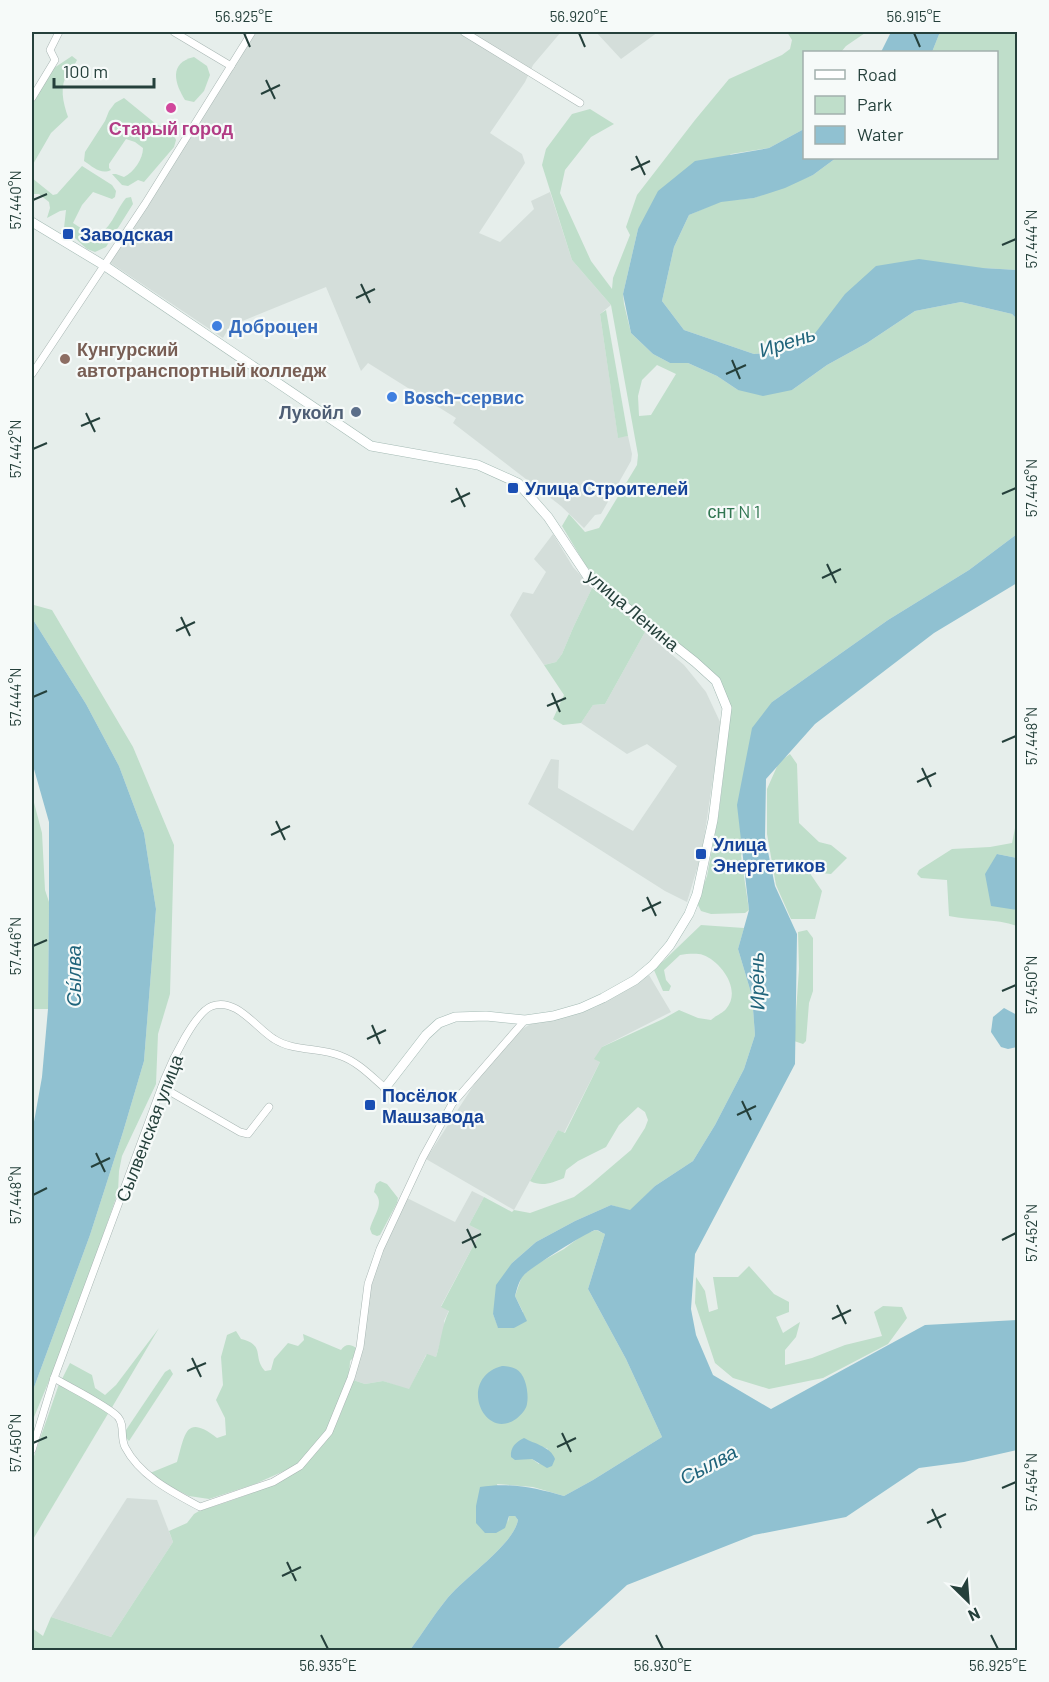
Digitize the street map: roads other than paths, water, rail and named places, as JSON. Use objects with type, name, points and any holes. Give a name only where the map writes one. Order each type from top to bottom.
[{"type":"street","points":[[32,98],[55,60],[50,50],[59,32]]},
{"type":"street","points":[[174,32],[231,66]]},
{"type":"street","points":[[32,374],[105,266],[252,32]]},
{"type":"street","points":[[464,32],[580,103]]},
{"type":"street","name":"улица Ленина","points":[[32,222],[105,266],[371,446],[478,465],[518,483],[548,517],[588,577],[716,681],[727,708],[713,820],[697,894],[682,925],[670,945],[653,965],[625,986],[581,1008],[553,1016],[525,1020]]},
{"type":"street","name":"Сылвенская улица","points":[[32,1450],[54,1378],[162,1087],[174,1059],[201,1013],[209,1007],[225,1004],[232,1006],[276,1041],[306,1050],[343,1056],[360,1067],[385,1089]]},
{"type":"street","points":[[385,1089],[426,1035],[447,1020],[466,1015],[525,1020]]},
{"type":"street","points":[[54,1378],[115,1414],[122,1424],[122,1442],[137,1464],[162,1486],[200,1507],[273,1482],[300,1466],[329,1432],[351,1378],[360,1347],[368,1284],[380,1249],[422,1159],[452,1104],[525,1020]]},
{"type":"street","points":[[162,1087],[240,1132],[248,1134],[269,1107]]},
{"type":"water","points":[[891,32],[940,32],[932,51],[882,51]]},
{"type":"water","points":[[803,130],[803,159],[835,159],[813,175],[785,188],[754,198],[721,202],[689,215],[674,247],[662,301],[684,330],[754,354],[782,352],[806,345],[845,294],[876,266],[919,259],[983,268],[1017,270],[1017,319],[1012,314],[961,302],[915,311],[867,343],[827,365],[792,390],[763,396],[738,390],[717,376],[688,363],[670,363],[653,354],[631,333],[623,294],[638,229],[658,191],[695,161],[769,148]]},
{"type":"water","points":[[1017,534],[1017,583],[934,633],[815,724],[766,779],[765,837],[775,886],[797,934],[795,1064],[695,1254],[691,1309],[696,1335],[713,1375],[771,1409],[925,1325],[1017,1320],[1017,1450],[964,1462],[919,1468],[846,1517],[754,1535],[627,1585],[556,1650],[410,1650],[446,1600],[498,1551],[514,1530],[518,1520],[515,1516],[509,1516],[505,1528],[496,1533],[485,1533],[476,1523],[476,1506],[480,1487],[502,1485],[523,1487],[564,1496],[662,1437],[626,1359],[588,1289],[605,1234],[597,1230],[591,1232],[572,1242],[524,1275],[519,1282],[515,1296],[527,1321],[514,1328],[498,1328],[493,1314],[496,1285],[512,1263],[536,1242],[611,1205],[630,1210],[655,1186],[693,1161],[744,1069],[755,1035],[752,996],[738,949],[749,910],[737,805],[752,728],[772,702],[888,620],[969,570]]},
{"type":"water","name":"Сы́лва","points":[[32,618],[86,704],[119,766],[144,833],[156,909],[144,1061],[90,1235],[32,1393],[32,1133],[42,1077],[48,1009],[49,822],[32,762]]},
{"type":"water","points":[[997,854],[1017,858],[1017,910],[991,906],[985,874]]},
{"type":"water","points":[[1004,1008],[1017,1015],[1017,1047],[1008,1049],[1001,1047],[991,1032],[993,1017]]},
{"type":"water","points":[[502,1366],[516,1369],[522,1375],[528,1395],[523,1412],[516,1419],[504,1424],[494,1422],[485,1416],[478,1394],[481,1383],[488,1373]]},
{"type":"water","points":[[524,1438],[542,1446],[553,1455],[555,1459],[552,1466],[547,1468],[532,1459],[515,1460],[511,1457],[514,1445]]},
{"type":"place","name":"Старый город","points":[[171,108]]},
{"type":"place","name":"Заводская","points":[[68,234]]},
{"type":"place","name":"Доброцен","points":[[217,326]]},
{"type":"place","name":"Кунгурский автотранспортный колледж","points":[[65,359]]},
{"type":"place","name":"Bosch-сервис","points":[[392,397]]},
{"type":"place","name":"Лукойл","points":[[356,412]]},
{"type":"place","name":"Улица Строителей","points":[[513,488]]},
{"type":"place","name":"Улица Энергетиков","points":[[701,854]]},
{"type":"place","name":"Посёлок Машзавода","points":[[370,1105]]},
{"type":"water label","name":"Ирень","points":[[787,341]]},
{"type":"water label","name":"Ире́нь","points":[[756,981]]},
{"type":"water label","name":"Сылва","points":[[708,1464]]},
{"type":"park label","name":"снт N 1","points":[[734,511]]}]
